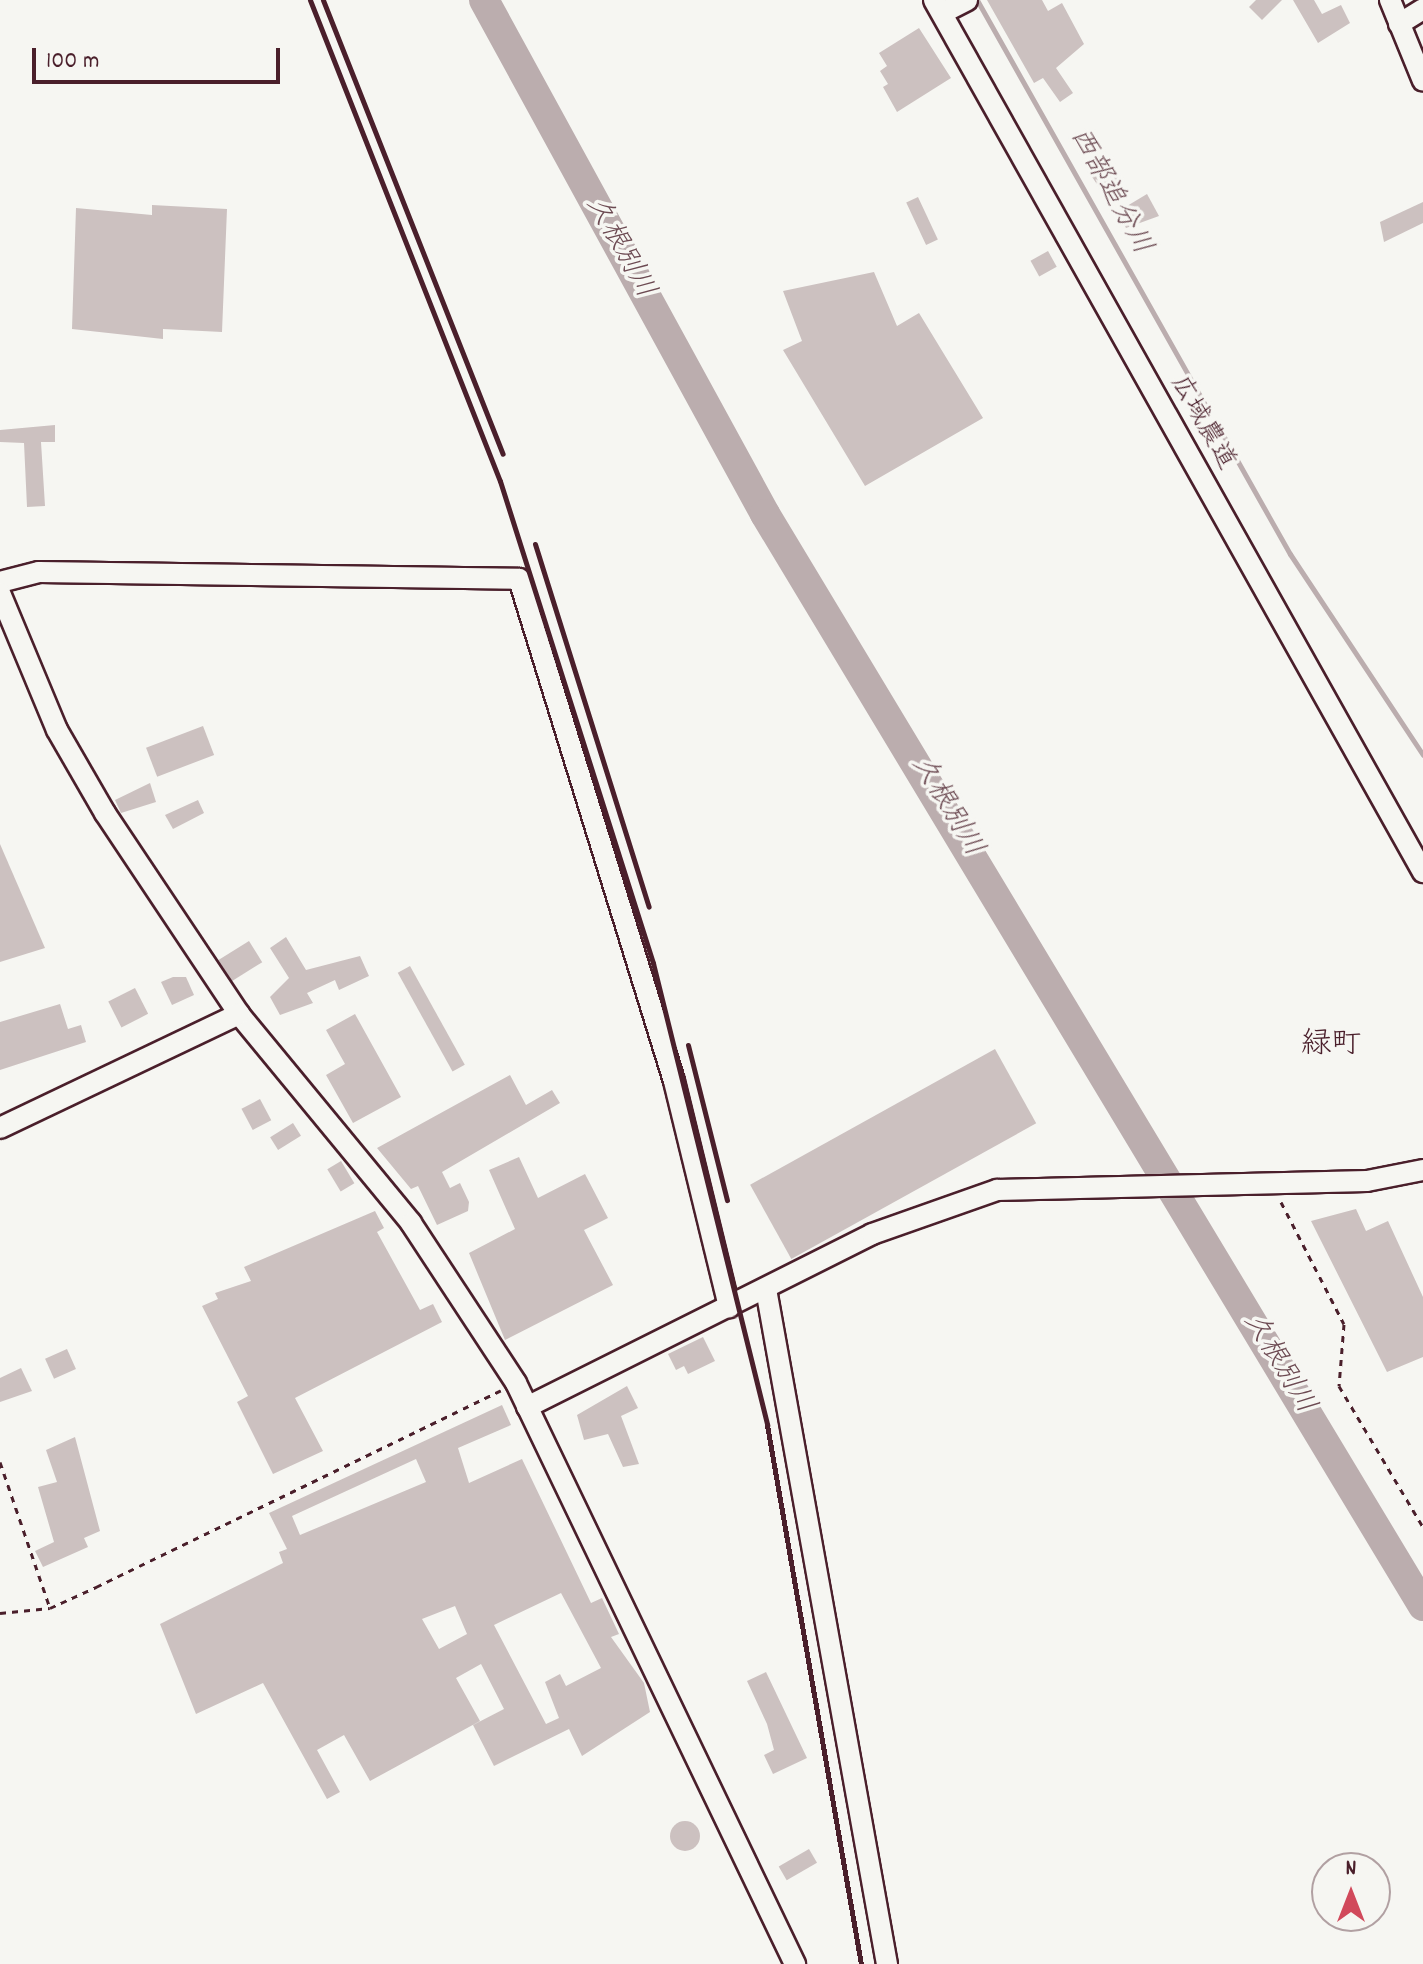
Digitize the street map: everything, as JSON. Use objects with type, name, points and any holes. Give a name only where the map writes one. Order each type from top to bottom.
[{"type":"street","points":[[938,7],[967,0]]},
{"type":"street","points":[[1390,0],[1423,81]]},
{"type":"street","name":"広域農道","points":[[938,7],[1423,872]]},
{"type":"street","points":[[1399,24],[1423,9]]},
{"type":"street","points":[[0,582],[39,572],[519,579],[674,1081],[729,1307]]},
{"type":"street","points":[[0,593],[65,743],[239,1014],[411,1223],[516,1383],[795,1964]]},
{"type":"street","points":[[0,1128],[239,1014]]},
{"type":"street","points":[[527,1407],[944,1205],[997,1190],[1101,1184],[1367,1181],[1423,1170]]},
{"type":"street","points":[[766,1289],[887,1964]]},
{"type":"path","points":[[1267,1181],[1344,1324],[1339,1386],[1423,1527]]},
{"type":"path","points":[[0,1613],[50,1608],[516,1383]]},
{"type":"path","points":[[0,1462],[50,1608]]},
{"type":"building","points":[[987,0],[1042,0],[1048,11],[1062,3],[1084,44],[1056,68],[1073,93],[1060,102],[1043,78],[1034,83]]},
{"type":"building","points":[[1256,0],[1282,0],[1262,20],[1249,7]]},
{"type":"building","points":[[1293,0],[1314,0],[1322,14],[1341,5],[1350,23],[1318,43]]},
{"type":"building","points":[[919,28],[951,78],[897,112],[883,87],[888,84],[880,71],[887,66],[879,53]]},
{"type":"building","points":[[1110,164],[1119,178],[1101,190],[1092,176]]},
{"type":"building","points":[[1147,194],[1159,216],[1126,228],[1117,212]]},
{"type":"building","points":[[918,197],[938,240],[926,245],[906,202]]},
{"type":"building","points":[[1423,202],[1423,223],[1384,242],[1380,222]]},
{"type":"building","points":[[152,205],[227,209],[222,332],[163,329],[163,339],[72,329],[76,208],[152,215]]},
{"type":"building","points":[[1048,251],[1057,267],[1039,276],[1031,261]]},
{"type":"building","points":[[874,272],[897,326],[919,313],[983,418],[865,486],[783,350],[802,341],[783,291]]},
{"type":"building","points":[[55,425],[55,442],[41,442],[45,506],[27,507],[24,443],[0,442],[0,430]]},
{"type":"building","points":[[203,726],[214,755],[157,777],[146,748]]},
{"type":"building","points":[[150,783],[156,802],[121,813],[115,800]]},
{"type":"building","points":[[198,800],[204,813],[173,829],[165,815]]},
{"type":"building","points":[[0,844],[45,948],[0,962]]},
{"type":"building","points":[[286,937],[306,970],[360,956],[369,976],[339,990],[335,980],[307,993],[313,1003],[280,1015],[270,997],[289,978],[270,948]]},
{"type":"building","points":[[249,941],[262,962],[232,981],[218,960]]},
{"type":"building","points":[[410,966],[465,1065],[453,1072],[398,973]]},
{"type":"building","points":[[173,977],[186,977],[194,995],[172,1005],[161,982]]},
{"type":"building","points":[[135,988],[148,1014],[121,1027],[108,1002]]},
{"type":"building","points":[[60,1004],[68,1029],[81,1025],[86,1042],[0,1070],[0,1022]]},
{"type":"building","points":[[355,1014],[401,1097],[353,1123],[326,1075],[345,1064],[326,1030]]},
{"type":"building","points":[[995,1049],[1036,1123],[791,1259],[750,1185]]},
{"type":"building","points":[[510,1075],[526,1105],[552,1090],[560,1103],[442,1172],[450,1188],[460,1183],[469,1202],[468,1211],[437,1225],[418,1186],[411,1189],[377,1148]]},
{"type":"building","points":[[260,1099],[271,1120],[253,1130],[241,1109]]},
{"type":"building","points":[[293,1123],[301,1136],[278,1150],[270,1137]]},
{"type":"building","points":[[519,1157],[538,1198],[585,1174],[608,1218],[584,1230],[613,1285],[505,1340],[469,1253],[515,1229],[489,1170]]},
{"type":"building","points":[[341,1161],[354,1183],[341,1192],[327,1169]]},
{"type":"building","points":[[1356,1209],[1366,1231],[1388,1221],[1423,1297],[1423,1357],[1387,1372],[1311,1221]]},
{"type":"building","points":[[375,1211],[384,1228],[377,1232],[420,1310],[433,1304],[442,1322],[295,1398],[323,1451],[273,1474],[237,1402],[248,1396],[202,1306],[218,1299],[215,1293],[251,1281],[244,1267]]},
{"type":"building","points":[[703,1337],[715,1361],[688,1374],[684,1366],[676,1370],[668,1354]]},
{"type":"building","points":[[67,1349],[76,1369],[54,1379],[45,1359]]},
{"type":"building","points":[[21,1368],[32,1391],[0,1402],[0,1378]]},
{"type":"building","points":[[627,1386],[638,1408],[621,1416],[639,1464],[623,1467],[608,1434],[584,1440],[577,1415]]},
{"type":"building","points":[[502,1405],[511,1425],[458,1448],[469,1483],[522,1459],[591,1603],[602,1598],[619,1634],[611,1637],[644,1683],[650,1712],[582,1756],[569,1729],[494,1766],[473,1725],[504,1709],[481,1664],[456,1678],[480,1721],[370,1781],[344,1735],[317,1750],[340,1792],[327,1799],[263,1683],[196,1714],[160,1624],[283,1563],[279,1552],[287,1549],[269,1513]],"holes":[[[416,1459],[426,1482],[300,1535],[292,1516]],[[561,1593],[601,1668],[566,1686],[560,1674],[545,1682],[559,1718],[546,1724],[494,1625]],[[455,1606],[467,1634],[439,1649],[422,1619]]]},
{"type":"building","points":[[75,1437],[100,1531],[84,1538],[88,1547],[43,1567],[35,1551],[54,1542],[38,1487],[57,1482],[46,1450]]},
{"type":"building","points":[[766,1672],[807,1758],[773,1774],[764,1755],[774,1750],[767,1724],[747,1681]]},
{"type":"building","points":[[685,1821],[695,1826],[700,1836],[695,1846],[685,1851],[675,1846],[670,1836],[675,1826]]},
{"type":"building","points":[[809,1849],[817,1863],[787,1880],[779,1867]]},
{"type":"waterway","name":"久根別川","points":[[484,0],[765,514],[1423,1606]]},
{"type":"waterway","name":"西部追分川","points":[[977,0],[1205,405]]},
{"type":"waterway","name":"西部追分川","points":[[1215,421],[1290,554],[1423,755]]},
{"type":"railway","points":[[310,0],[500,481],[653,963],[767,1425],[861,1964]]},
{"type":"railway","points":[[323,0],[503,454]]},
{"type":"railway","points":[[535,544],[649,907]]},
{"type":"railway","points":[[688,1045],[727,1200]]},
{"type":"district","name":"緑町","points":[[1331,1047]]}]
